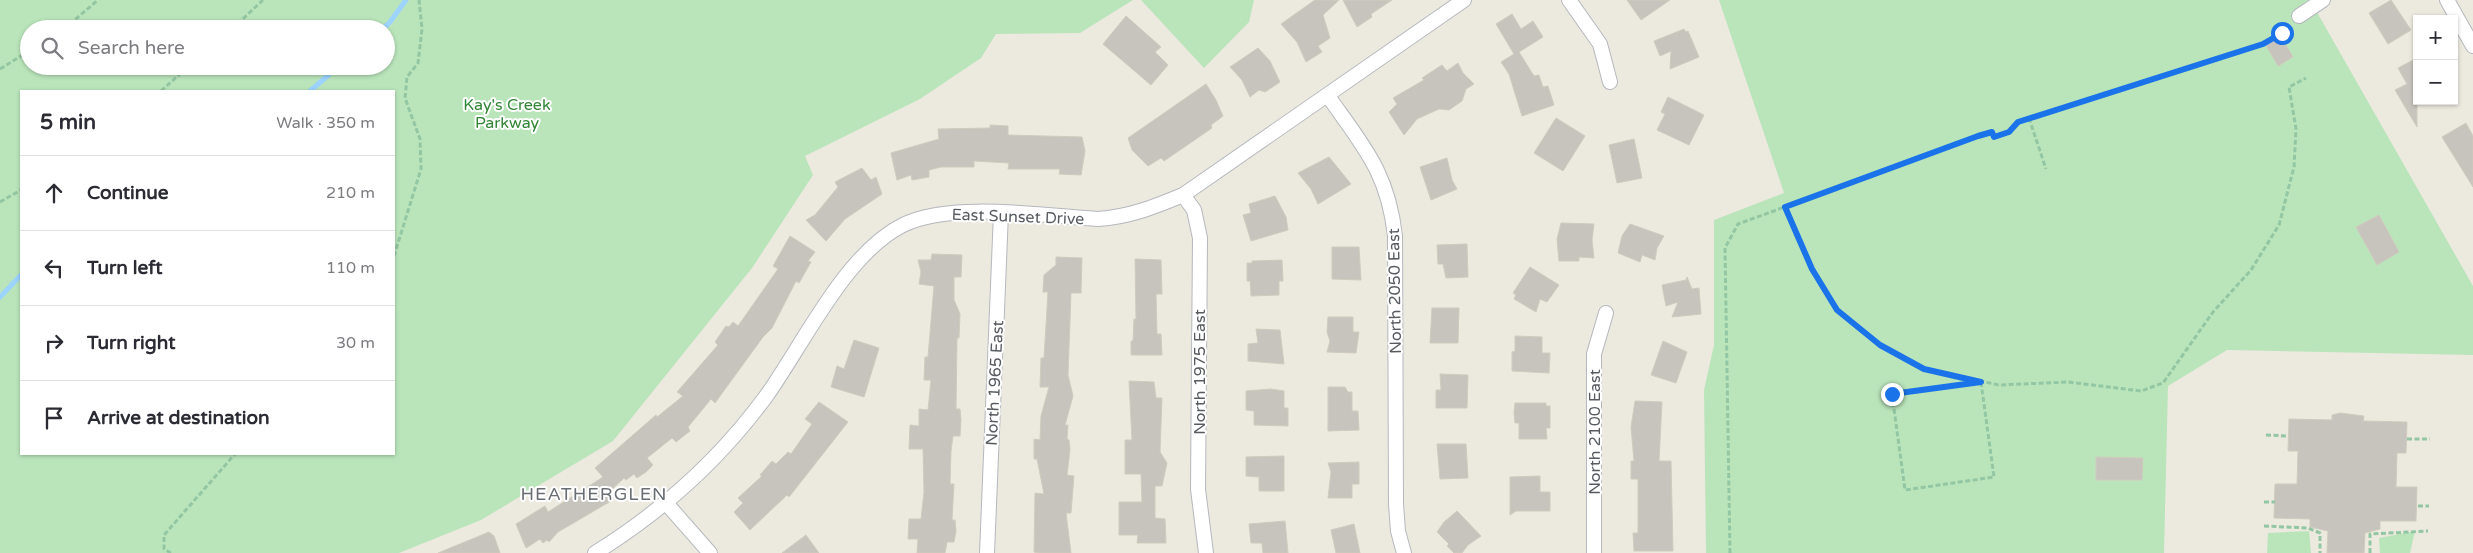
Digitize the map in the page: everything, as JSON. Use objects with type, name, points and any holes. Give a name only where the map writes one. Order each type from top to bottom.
[{"type":"street","name":"East Sunset Drive","points":[[595,553],[666,503],[708,462],[766,396],[847,275],[874,245],[903,224],[934,215],[1001,213],[1098,219],[1141,212],[1183,195],[1464,0]]},
{"type":"street","points":[[1568,0],[1600,44],[1610,82]]},
{"type":"street","points":[[2299,16],[2323,0]]},
{"type":"street","points":[[2447,0],[2473,46]]},
{"type":"street","name":"North 2050 East","points":[[1328,96],[1372,159],[1385,185],[1392,207],[1395,236],[1396,504],[1398,531],[1404,553]]},
{"type":"street","name":"North 1975 East","points":[[1183,195],[1194,210],[1200,238],[1198,489],[1206,553]]},
{"type":"street","name":"North 1965 East","points":[[988,553],[1001,213]]},
{"type":"street","name":"North 2100 East","points":[[1594,553],[1594,354],[1606,313]]},
{"type":"street","points":[[666,503],[710,553]]},
{"type":"path","points":[[75,20],[98,0]]},
{"type":"path","points":[[242,20],[263,0]]},
{"type":"path","points":[[395,253],[420,169],[420,139],[405,98],[407,77],[418,63],[422,29],[419,0]]},
{"type":"path","points":[[1730,553],[1725,248],[1738,224],[1978,136],[1992,132],[1994,137],[2009,132],[2018,122],[2029,118],[2263,44],[2282,33]]},
{"type":"path","points":[[0,69],[20,57]]},
{"type":"path","points":[[162,90],[178,75]]},
{"type":"path","points":[[1785,207],[1812,269],[1837,310],[1880,345],[1924,369],[1999,385],[2068,382],[2142,391],[2163,383],[2213,312],[2251,270],[2279,225],[2294,167],[2296,129],[2289,87],[2306,78]]},
{"type":"path","points":[[2029,118],[2046,169]]},
{"type":"path","points":[[0,202],[20,191]]},
{"type":"path","points":[[1981,382],[1994,477],[1905,490],[1892,394],[1981,382]]},
{"type":"path","points":[[2266,435],[2288,436]]},
{"type":"path","points":[[2407,439],[2430,439]]},
{"type":"path","points":[[171,553],[164,549],[164,535],[234,455]]},
{"type":"path","points":[[2264,502],[2275,502]]},
{"type":"path","points":[[2418,506],[2429,506]]},
{"type":"path","points":[[2264,526],[2308,528],[2320,533],[2320,553]]},
{"type":"path","points":[[2370,553],[2370,534],[2428,531]]},
{"type":"green space","name":"Kay's Creek Parkway","points":[[0,0],[1133,0],[1080,33],[996,34],[981,58],[920,99],[805,156],[813,175],[752,268],[613,441],[481,520],[399,553],[0,553]]},
{"type":"green space","points":[[1141,0],[1254,0],[1249,22],[1204,68]]},
{"type":"green space","points":[[1719,0],[2310,0],[2473,286],[2473,355],[2227,350],[2168,386],[2164,553],[1706,553],[1704,390],[1714,345],[1714,220],[1784,193]]},
{"type":"green space","points":[[2309,531],[2311,553],[2267,553],[2268,533]]},
{"type":"green space","points":[[2415,531],[2410,553],[2380,553],[2379,538]]},
{"type":"building","points":[[1315,0],[1339,0],[1323,15],[1330,38],[1318,46],[1322,52],[1306,62],[1297,42],[1281,24]]},
{"type":"building","points":[[1343,0],[1392,0],[1371,14],[1372,17],[1357,27]]},
{"type":"building","points":[[1627,0],[1670,0],[1641,20]]},
{"type":"building","points":[[2391,0],[2411,30],[2388,44],[2369,13]]},
{"type":"building","points":[[1512,14],[1521,29],[1533,21],[1543,37],[1519,52],[1534,76],[1539,75],[1543,87],[1548,86],[1554,105],[1522,116],[1509,74],[1501,62],[1514,54],[1496,24]]},
{"type":"building","points":[[1126,16],[1161,47],[1155,52],[1168,65],[1151,85],[1103,44]]},
{"type":"building","points":[[1684,29],[1686,32],[1688,31],[1699,57],[1670,69],[1671,51],[1660,56],[1654,41]]},
{"type":"building","points":[[2280,35],[2293,57],[2278,66],[2265,44]]},
{"type":"building","points":[[1258,48],[1270,61],[1280,82],[1265,92],[1259,90],[1250,97],[1242,80],[1230,67]]},
{"type":"building","points":[[2413,60],[2413,105],[2417,105],[2417,127],[2395,90],[2407,84],[2398,68]]},
{"type":"building","points":[[1458,63],[1463,73],[1474,84],[1466,89],[1462,101],[1449,110],[1439,109],[1417,119],[1404,135],[1389,112],[1397,104],[1393,98],[1424,80],[1422,78],[1442,65],[1447,71]]},
{"type":"building","points":[[1206,84],[1223,116],[1211,125],[1212,128],[1164,161],[1161,158],[1148,166],[1132,150],[1128,138]]},
{"type":"building","points":[[1668,97],[1704,115],[1689,145],[1657,130],[1665,114],[1661,112]]},
{"type":"building","points":[[1556,118],[1585,136],[1563,171],[1534,153]]},
{"type":"building","points":[[2466,123],[2473,136],[2473,187],[2442,137]]},
{"type":"building","points":[[990,125],[1008,126],[1008,135],[1082,137],[1085,151],[1081,175],[1059,174],[1060,169],[1008,169],[1009,163],[974,161],[974,167],[941,167],[929,170],[929,177],[912,180],[911,175],[897,180],[891,153],[939,139],[938,129],[990,128]]},
{"type":"building","points":[[1634,139],[1642,178],[1617,183],[1609,145]]},
{"type":"building","points":[[1329,157],[1351,184],[1318,204],[1311,189],[1298,173]]},
{"type":"building","points":[[1447,158],[1452,180],[1457,189],[1431,200],[1420,167]]},
{"type":"building","points":[[862,168],[871,180],[876,177],[882,194],[845,219],[826,241],[806,220],[815,215],[838,187],[835,182]]},
{"type":"building","points":[[1275,196],[1286,217],[1288,230],[1251,241],[1243,215],[1251,213],[1249,204]]},
{"type":"building","points":[[2379,215],[2399,252],[2377,265],[2356,227]]},
{"type":"building","points":[[1561,223],[1594,224],[1592,240],[1594,258],[1579,257],[1579,261],[1559,261],[1557,239]]},
{"type":"building","points":[[1630,224],[1664,236],[1657,248],[1655,260],[1642,255],[1640,262],[1618,253],[1622,236]]},
{"type":"building","points":[[790,236],[815,252],[808,261],[811,262],[799,283],[796,281],[772,328],[763,337],[715,403],[711,399],[688,427],[690,431],[676,442],[672,438],[647,458],[653,465],[646,472],[637,478],[634,474],[626,480],[624,478],[607,494],[611,501],[558,532],[549,542],[547,540],[543,543],[540,539],[526,548],[516,524],[545,506],[548,512],[603,477],[595,468],[656,415],[657,417],[683,396],[677,392],[718,345],[715,342],[726,326],[729,327],[733,322],[738,326],[778,269],[773,266]]},
{"type":"building","points":[[1467,244],[1468,277],[1446,278],[1443,264],[1438,264],[1437,245]]},
{"type":"building","points":[[1332,247],[1359,247],[1361,280],[1332,279]]},
{"type":"building","points":[[932,254],[962,255],[961,277],[954,277],[954,300],[960,314],[959,338],[957,338],[956,409],[960,409],[961,420],[960,436],[953,436],[951,451],[950,484],[954,484],[952,520],[955,520],[956,531],[954,542],[947,542],[945,553],[917,553],[918,539],[908,539],[909,519],[921,519],[924,492],[923,449],[909,449],[910,425],[919,426],[919,409],[928,410],[931,380],[924,380],[925,357],[928,357],[934,286],[919,284],[921,272],[918,260],[931,260]]},
{"type":"building","points":[[1056,257],[1082,258],[1081,293],[1071,293],[1068,375],[1073,396],[1065,425],[1068,425],[1067,439],[1069,440],[1070,450],[1067,475],[1074,476],[1071,513],[1066,513],[1071,553],[1039,553],[1034,552],[1035,493],[1044,494],[1037,459],[1034,459],[1034,439],[1040,440],[1041,416],[1049,387],[1040,387],[1041,358],[1044,358],[1048,292],[1043,292],[1044,275],[1056,265]]},
{"type":"building","points":[[1135,259],[1161,260],[1162,294],[1156,294],[1157,334],[1161,334],[1162,355],[1131,355],[1134,319],[1136,319]]},
{"type":"building","points":[[1282,260],[1283,281],[1279,281],[1279,295],[1251,296],[1250,281],[1247,281],[1247,263],[1252,263],[1252,261]]},
{"type":"building","points":[[1530,267],[1559,285],[1547,302],[1540,299],[1536,312],[1514,299],[1516,295],[1513,293]]},
{"type":"building","points":[[1687,277],[1692,289],[1699,288],[1701,314],[1672,317],[1678,302],[1666,306],[1662,285],[1686,280]]},
{"type":"building","points":[[1432,308],[1459,308],[1458,343],[1430,343]]},
{"type":"building","points":[[1328,317],[1353,317],[1353,332],[1359,332],[1356,353],[1327,352],[1330,341],[1327,332]]},
{"type":"building","points":[[1256,329],[1280,330],[1284,364],[1248,361],[1248,344],[1258,343]]},
{"type":"building","points":[[1515,336],[1542,337],[1542,353],[1550,353],[1549,373],[1512,371],[1512,352],[1515,351]]},
{"type":"building","points":[[854,340],[879,348],[864,397],[831,387],[837,366],[844,369]]},
{"type":"building","points":[[1663,341],[1687,352],[1676,383],[1651,375]]},
{"type":"building","points":[[1440,374],[1468,375],[1467,408],[1436,408],[1436,390],[1441,390]]},
{"type":"building","points":[[1129,381],[1154,382],[1156,398],[1162,398],[1160,452],[1167,463],[1162,486],[1155,486],[1155,518],[1165,519],[1166,543],[1137,543],[1138,535],[1119,535],[1119,502],[1142,502],[1141,474],[1125,474],[1125,440],[1132,440]]},
{"type":"building","points":[[1328,387],[1345,387],[1348,392],[1352,392],[1352,411],[1358,411],[1359,430],[1328,431]]},
{"type":"building","points":[[1271,389],[1284,391],[1284,408],[1288,408],[1288,426],[1254,425],[1254,411],[1246,410],[1246,391]]},
{"type":"building","points":[[1635,401],[1662,402],[1659,461],[1671,461],[1673,551],[1634,551],[1633,533],[1638,533],[1638,479],[1631,479],[1631,461],[1634,461],[1631,427]]},
{"type":"building","points":[[819,402],[848,422],[789,497],[787,495],[750,530],[734,512],[743,503],[738,498],[762,476],[760,475],[772,461],[776,464],[788,452],[791,454],[812,424],[805,419]]},
{"type":"building","points":[[1515,403],[1546,403],[1546,406],[1550,406],[1550,428],[1546,428],[1547,439],[1519,439],[1519,423],[1515,423]]},
{"type":"building","points":[[2340,413],[2364,416],[2363,421],[2407,422],[2406,453],[2397,453],[2396,487],[2417,487],[2416,521],[2380,521],[2380,529],[2365,533],[2364,553],[2327,553],[2328,531],[2310,527],[2310,519],[2274,518],[2275,484],[2297,484],[2298,451],[2288,451],[2289,419],[2332,420],[2332,415]]},
{"type":"building","points":[[1437,444],[1466,444],[1468,478],[1440,479]]},
{"type":"building","points":[[1284,456],[1284,491],[1259,491],[1259,477],[1246,476],[1246,457]]},
{"type":"building","points":[[2096,457],[2143,458],[2142,480],[2096,480]]},
{"type":"building","points":[[1359,462],[1359,484],[1352,484],[1352,498],[1328,498],[1331,472],[1328,463]]},
{"type":"building","points":[[1540,476],[1540,492],[1550,492],[1550,511],[1516,511],[1510,515],[1510,477]]},
{"type":"building","points":[[1457,511],[1481,536],[1468,545],[1462,553],[1454,553],[1447,546],[1449,544],[1437,532],[1444,522]]},
{"type":"building","points":[[1285,521],[1288,553],[1263,553],[1262,543],[1251,543],[1249,524]]},
{"type":"building","points":[[1354,524],[1360,553],[1336,553],[1331,530]]},
{"type":"building","points":[[489,532],[494,536],[500,553],[438,553]]},
{"type":"building","points":[[806,535],[819,553],[782,553]]},
{"type":"waterway","points":[[391,20],[406,0]]},
{"type":"waterway","points":[[311,90],[329,75]]},
{"type":"waterway","points":[[0,297],[20,276]]},
{"type":"district","name":"HEATHERGLEN","points":[[594,494]]},
{"type":"route","points":[[1892,394],[1981,382],[1924,369],[1880,345],[1837,310],[1812,269],[1785,207],[1978,136],[1992,132],[1994,137],[2009,132],[2018,122],[2263,44],[2282,33]]}]
